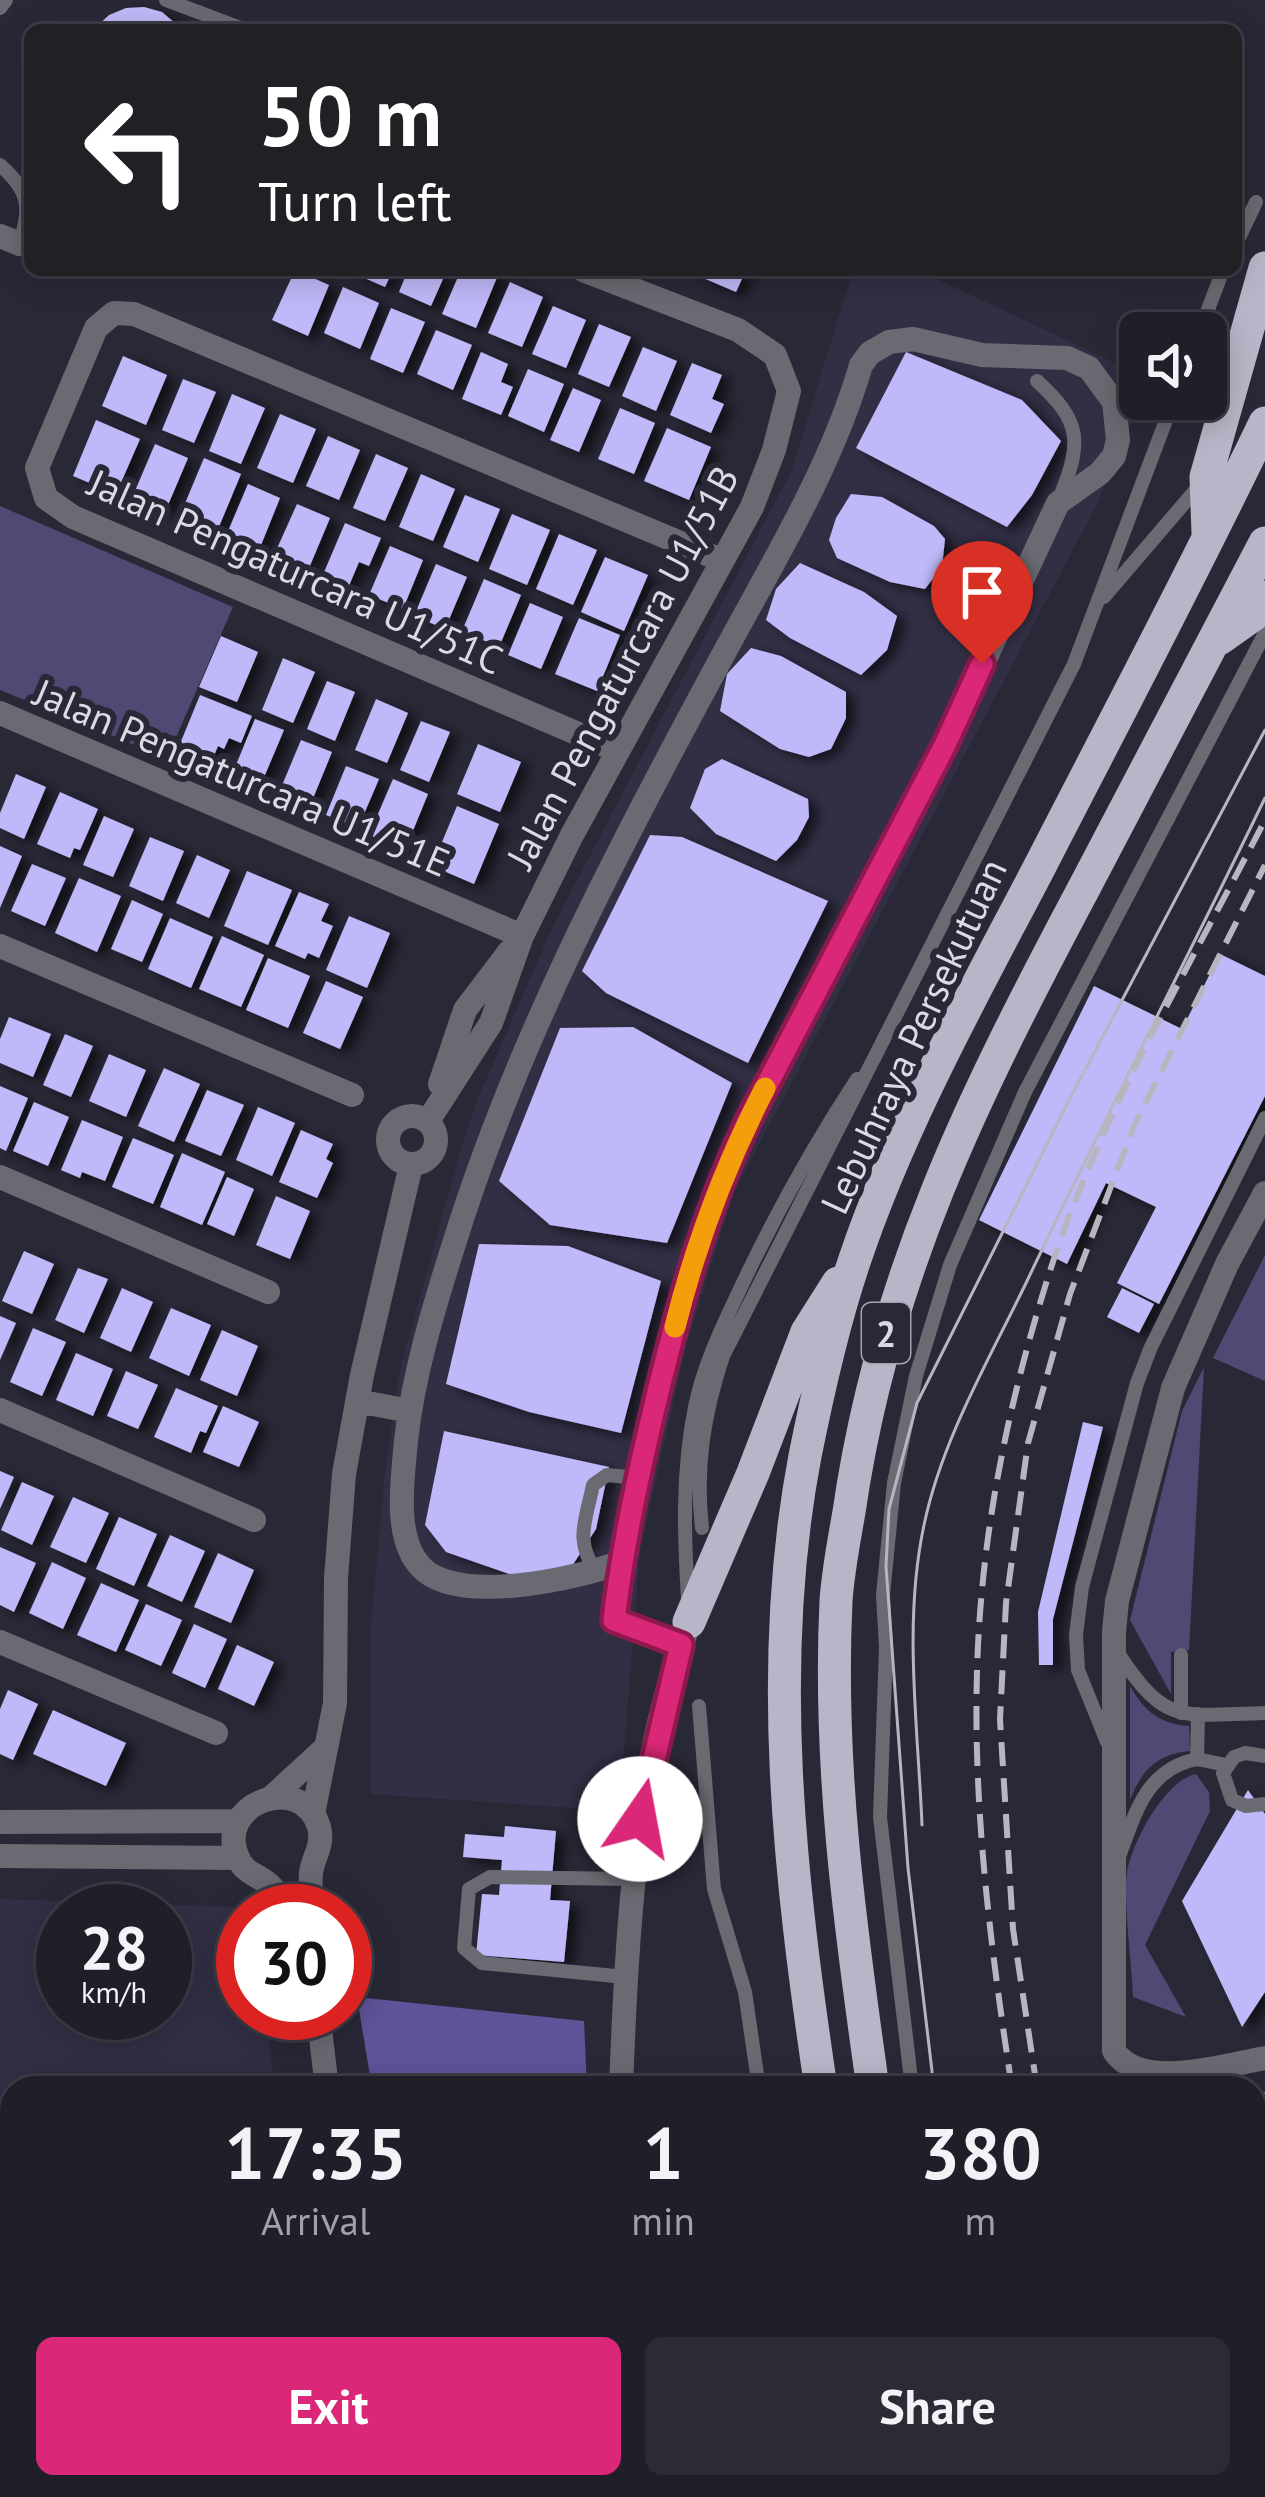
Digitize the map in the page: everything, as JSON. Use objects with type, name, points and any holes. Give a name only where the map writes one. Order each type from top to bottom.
[{"type":"highway","points":[[1208,541],[1207,477],[1265,268]]},
{"type":"highway","name":"Lebuhraya Persekutuan","points":[[819,2076],[795,1893],[784,1738],[787,1594],[805,1458],[854,1263],[909,1126],[964,1011],[1265,423]]},
{"type":"highway","name":"2","points":[[871,2076],[843,1881],[833,1737],[836,1597],[856,1463],[880,1350],[906,1267],[979,1093],[1265,543]]},
{"type":"highway","points":[[1212,644],[1253,615],[1265,596]]},
{"type":"highway","points":[[685,1633],[754,1473],[807,1332],[854,1263]]},
{"type":"highway","points":[[805,2076],[814,2039]]},
{"type":"street","name":"Jalan Pengaturcara U1/51B","points":[[428,1121],[491,1023],[522,936],[752,507],[789,392],[776,355],[738,330],[598,276]]},
{"type":"street","name":"Jalan Pengaturcara U1/51C","points":[[618,751],[73,517],[46,498],[37,468],[96,328],[114,313],[134,314],[722,560]]},
{"type":"street","points":[[621,1562],[541,1585],[458,1585],[420,1567],[406,1535],[403,1500],[410,1411],[442,1283],[487,1140],[567,955],[822,466],[861,364],[889,342],[913,339],[982,355],[1067,358],[1089,368],[1114,403],[1118,440],[1114,456],[1100,473],[1058,502],[945,745],[720,1180],[692,1257],[638,1478],[614,1620],[685,1633],[642,1802],[625,1977],[621,2076]]},
{"type":"street","name":"Jalan Pengaturcara U1/51E","points":[[0,713],[522,936]]},
{"type":"street","points":[[0,946],[352,1095]]},
{"type":"street","points":[[412,1115],[428,1121],[436,1133],[436,1149],[426,1161],[411,1165],[391,1153],[391,1128],[412,1115]]},
{"type":"street","points":[[311,1884],[320,1846],[313,1814],[335,1703],[336,1578],[344,1474],[411,1165]]},
{"type":"street","points":[[0,1178],[268,1292]]},
{"type":"street","points":[[1265,1193],[1227,1264],[1173,1388],[1117,1600],[1114,1646],[1114,2041],[1120,2059],[1139,2071],[1162,2074],[1265,2058]]},
{"type":"street","points":[[357,1401],[410,1411]]},
{"type":"street","points":[[0,1410],[254,1520]]},
{"type":"street","points":[[0,1642],[216,1733]]},
{"type":"street","points":[[312,1866],[294,1880],[268,1882],[255,1878],[237,1858],[234,1846],[238,1821],[252,1804],[273,1796],[324,1749]]},
{"type":"street","points":[[273,1796],[295,1800],[313,1814]]},
{"type":"street","points":[[0,1822],[238,1821]]},
{"type":"street","points":[[0,1856],[237,1858]]},
{"type":"street","points":[[321,2040],[326,2076]]},
{"type":"lane","points":[[0,8],[6,0]]},
{"type":"lane","points":[[166,0],[230,24]]},
{"type":"lane","points":[[0,165],[17,180],[24,197]]},
{"type":"lane","points":[[1242,231],[1256,202]]},
{"type":"lane","points":[[1207,312],[1221,276]]},
{"type":"lane","points":[[1037,381],[1063,405],[1077,445],[1058,502]]},
{"type":"lane","points":[[702,1528],[700,1450],[708,1401],[723,1356],[1074,664],[1166,420]]},
{"type":"lane","points":[[1096,605],[1207,477]]},
{"type":"lane","points":[[911,2076],[880,1817],[886,1647],[883,1595],[894,1483],[916,1376],[950,1265],[1025,1092],[1265,633]]},
{"type":"lane","points":[[685,1633],[683,1520],[695,1403],[730,1310],[790,1189],[893,1024]]},
{"type":"lane","points":[[1114,1758],[1078,1670],[1076,1635],[1082,1587],[1151,1347],[1265,1118]]},
{"type":"lane","points":[[596,1572],[583,1553],[581,1540],[593,1485],[607,1475],[638,1478]]},
{"type":"lane","points":[[1114,1646],[1153,1701],[1189,1714],[1265,1713]]},
{"type":"lane","points":[[1181,1655],[1197,1759]]},
{"type":"lane","points":[[699,1706],[714,1889],[745,1992],[757,2076]]},
{"type":"lane","points":[[1116,1864],[1131,1823],[1158,1777],[1176,1764],[1197,1759],[1226,1765],[1245,1754],[1265,1756]]},
{"type":"lane","points":[[1226,1765],[1223,1779],[1232,1800],[1246,1806],[1265,1804]]},
{"type":"lane","points":[[625,1977],[482,1963],[464,1948],[467,1909],[469,1889],[490,1877],[634,1879]]},
{"type":"shaded area","points":[[851,276],[931,276],[1119,365],[1119,420],[1133,420],[1095,508],[734,1192],[687,1343],[640,1551],[619,1811],[370,1794],[370,1639],[399,1374],[479,1096],[554,924],[792,470]]},
{"type":"shaded area","points":[[0,506],[233,607],[167,758],[0,690]]},
{"type":"shaded area","points":[[1265,1255],[1265,1381],[1213,1358]]},
{"type":"shaded area","points":[[1204,1367],[1189,1650],[1171,1652],[1171,1694],[1130,1620],[1182,1411]]},
{"type":"shaded area","points":[[1130,1686],[1154,1715],[1189,1726],[1190,1751],[1152,1766],[1130,1800]]},
{"type":"shaded area","points":[[1196,1774],[1209,1792],[1210,1811],[1145,1945],[1186,2017],[1133,1997],[1126,1884],[1130,1859],[1152,1814],[1173,1788]]},
{"type":"shaded area","points":[[0,1899],[36,1900],[36,2040],[192,2040],[192,1906],[216,1906],[216,2040],[270,2040],[273,2076],[0,2076]]},
{"type":"shaded area","points":[[372,1999],[584,2021],[586,2076],[370,2076],[364,2040],[372,2040]]},
{"type":"building","points":[[126,8],[162,12],[176,24],[99,24]]},
{"type":"building","points":[[292,276],[309,276],[329,285],[308,336],[272,320]]},
{"type":"building","points":[[360,276],[390,276],[385,287]]},
{"type":"building","points":[[406,276],[444,276],[431,306],[399,292]]},
{"type":"building","points":[[458,276],[498,276],[476,328],[442,314]]},
{"type":"building","points":[[698,276],[743,276],[736,292]]},
{"type":"building","points":[[510,282],[543,297],[522,347],[488,333]]},
{"type":"building","points":[[343,287],[379,303],[360,349],[324,333]]},
{"type":"building","points":[[553,306],[586,320],[566,368],[532,354]]},
{"type":"building","points":[[391,308],[425,322],[403,373],[370,359]]},
{"type":"building","points":[[599,324],[631,337],[609,387],[578,374]]},
{"type":"building","points":[[436,330],[472,345],[453,390],[417,374]]},
{"type":"building","points":[[643,347],[677,361],[656,411],[622,396]]},
{"type":"building","points":[[481,352],[508,364],[501,382],[513,387],[501,415],[462,399]]},
{"type":"building","points":[[906,352],[1022,400],[1061,441],[1032,495],[1007,527],[856,448]]},
{"type":"building","points":[[123,356],[167,375],[146,425],[102,406]]},
{"type":"building","points":[[692,363],[722,375],[712,399],[724,404],[711,433],[670,415]]},
{"type":"building","points":[[528,369],[564,384],[544,432],[508,416]]},
{"type":"building","points":[[183,379],[216,392],[194,443],[162,430]]},
{"type":"building","points":[[573,388],[601,400],[579,452],[550,440]]},
{"type":"building","points":[[232,394],[265,408],[241,464],[209,451]]},
{"type":"building","points":[[620,408],[655,423],[634,474],[598,459]]},
{"type":"building","points":[[280,414],[316,429],[293,483],[257,468]]},
{"type":"building","points":[[96,420],[140,439],[116,494],[73,476]]},
{"type":"building","points":[[667,428],[711,447],[689,500],[644,481]]},
{"type":"building","points":[[328,436],[360,450],[339,500],[306,486]]},
{"type":"building","points":[[155,444],[188,458],[165,512],[132,498]]},
{"type":"building","points":[[376,454],[408,468],[385,521],[353,508]]},
{"type":"building","points":[[204,458],[241,474],[218,529],[181,513]]},
{"type":"building","points":[[421,474],[455,489],[433,541],[399,527]]},
{"type":"building","points":[[248,484],[280,498],[259,550],[226,536]]},
{"type":"building","points":[[851,494],[882,497],[934,526],[945,539],[942,567],[925,589],[890,582],[837,558],[829,540]]},
{"type":"building","points":[[465,495],[500,509],[478,562],[443,547]]},
{"type":"building","points":[[297,504],[330,518],[309,568],[275,553]]},
{"type":"building","points":[[512,514],[550,530],[527,585],[489,569]]},
{"type":"building","points":[[345,523],[381,538],[369,566],[359,562],[348,588],[322,577]]},
{"type":"building","points":[[559,534],[597,550],[573,605],[536,589]]},
{"type":"building","points":[[390,546],[423,560],[403,609],[369,595]]},
{"type":"building","points":[[605,557],[648,575],[624,631],[581,612]]},
{"type":"building","points":[[800,563],[864,592],[897,616],[887,650],[861,675],[766,620],[776,589]]},
{"type":"building","points":[[436,564],[467,577],[445,629],[414,616]]},
{"type":"building","points":[[484,579],[521,595],[499,647],[462,631]]},
{"type":"building","points":[[530,603],[563,617],[541,669],[508,655]]},
{"type":"building","points":[[579,618],[620,635],[597,691],[555,674]]},
{"type":"building","points":[[221,636],[258,652],[237,702],[199,687]]},
{"type":"building","points":[[751,648],[781,656],[846,692],[846,718],[831,749],[809,757],[780,749],[720,711],[727,674]]},
{"type":"building","points":[[283,658],[315,672],[293,723],[262,710]]},
{"type":"building","points":[[327,681],[355,692],[335,741],[307,729]]},
{"type":"building","points":[[200,695],[252,716],[241,743],[229,738],[224,749],[218,746],[208,770],[175,756]]},
{"type":"building","points":[[376,699],[408,713],[387,763],[355,750]]},
{"type":"building","points":[[255,719],[284,730],[259,789],[231,777]]},
{"type":"building","points":[[421,721],[450,732],[429,782],[400,770]]},
{"type":"building","points":[[301,740],[332,752],[309,808],[278,795]]},
{"type":"building","points":[[478,744],[521,762],[500,812],[457,794]]},
{"type":"building","points":[[722,759],[808,799],[809,817],[797,840],[776,861],[716,834],[690,808],[705,769]]},
{"type":"building","points":[[346,766],[379,779],[358,828],[326,815]]},
{"type":"building","points":[[16,774],[46,787],[24,839],[0,828],[0,813]]},
{"type":"building","points":[[393,779],[428,794],[405,850],[369,835]]},
{"type":"building","points":[[60,792],[98,809],[80,850],[74,848],[70,858],[37,844]]},
{"type":"building","points":[[457,806],[499,824],[474,884],[432,866]]},
{"type":"building","points":[[104,816],[134,829],[113,877],[83,865]]},
{"type":"building","points":[[650,835],[682,837],[828,901],[748,1063],[606,993],[582,971]]},
{"type":"building","points":[[150,837],[184,851],[163,901],[129,886]]},
{"type":"building","points":[[0,846],[22,856],[0,908]]},
{"type":"building","points":[[197,855],[230,870],[209,918],[176,903]]},
{"type":"building","points":[[32,864],[66,878],[45,926],[11,911]]},
{"type":"building","points":[[247,871],[292,890],[268,945],[224,926]]},
{"type":"building","points":[[79,878],[121,896],[97,952],[55,933]]},
{"type":"building","points":[[299,892],[329,904],[321,921],[333,926],[319,958],[308,953],[305,959],[275,946]]},
{"type":"building","points":[[132,900],[163,914],[142,962],[111,949]]},
{"type":"building","points":[[349,916],[390,933],[367,988],[326,970]]},
{"type":"building","points":[[170,918],[213,937],[191,988],[148,969]]},
{"type":"building","points":[[222,936],[264,955],[241,1007],[199,989]]},
{"type":"building","points":[[1220,954],[1265,976],[1265,1096],[1159,1304],[1117,1283],[1156,1207],[1106,1183],[1067,1264],[979,1220],[1094,986],[1182,1029]]},
{"type":"building","points":[[268,958],[310,976],[288,1028],[246,1010]]},
{"type":"building","points":[[326,981],[363,997],[340,1049],[303,1033]]},
{"type":"building","points":[[9,1017],[51,1034],[33,1077],[0,1063],[0,1039]]},
{"type":"building","points":[[633,1027],[732,1083],[667,1243],[550,1225],[499,1181],[560,1028]]},
{"type":"building","points":[[65,1034],[93,1046],[71,1097],[43,1085]]},
{"type":"building","points":[[109,1054],[146,1070],[126,1117],[89,1101]]},
{"type":"building","points":[[164,1068],[200,1084],[174,1142],[138,1126]]},
{"type":"building","points":[[0,1086],[28,1098],[6,1151],[0,1148]]},
{"type":"building","points":[[207,1090],[244,1105],[221,1156],[185,1141]]},
{"type":"building","points":[[34,1102],[69,1117],[48,1166],[13,1151]]},
{"type":"building","points":[[258,1107],[295,1123],[272,1176],[236,1160]]},
{"type":"building","points":[[82,1120],[123,1137],[105,1181],[61,1170]]},
{"type":"building","points":[[301,1130],[333,1144],[326,1159],[333,1163],[317,1198],[279,1182]]},
{"type":"building","points":[[133,1138],[174,1155],[153,1204],[112,1187]]},
{"type":"building","points":[[182,1153],[225,1172],[202,1225],[160,1207]]},
{"type":"building","points":[[227,1177],[254,1189],[234,1236],[207,1224]]},
{"type":"building","points":[[276,1196],[310,1211],[290,1259],[256,1245]]},
{"type":"building","points":[[479,1244],[568,1246],[661,1281],[621,1433],[529,1412],[446,1384]]},
{"type":"building","points":[[24,1251],[54,1264],[32,1314],[2,1301]]},
{"type":"building","points":[[78,1268],[108,1279],[84,1333],[55,1320]]},
{"type":"building","points":[[122,1288],[153,1302],[131,1352],[100,1338]]},
{"type":"building","points":[[1122,1288],[1154,1304],[1139,1333],[1107,1317]]},
{"type":"building","points":[[171,1308],[211,1325],[189,1376],[149,1358]]},
{"type":"building","points":[[0,1316],[16,1323],[0,1360]]},
{"type":"building","points":[[33,1328],[66,1342],[42,1396],[10,1382]]},
{"type":"building","points":[[222,1330],[258,1346],[237,1396],[200,1380]]},
{"type":"building","points":[[76,1353],[113,1369],[93,1416],[56,1400]]},
{"type":"building","points":[[126,1371],[158,1385],[138,1429],[107,1416]]},
{"type":"building","points":[[176,1388],[218,1406],[191,1453],[154,1437]]},
{"type":"building","points":[[223,1406],[259,1422],[239,1467],[203,1452]]},
{"type":"building","points":[[1083,1422],[1103,1427],[1053,1619],[1053,1665],[1039,1665],[1038,1612]]},
{"type":"building","points":[[444,1431],[609,1467],[596,1529],[570,1569],[515,1576],[446,1552],[425,1525]]},
{"type":"building","points":[[0,1471],[14,1477],[0,1509]]},
{"type":"building","points":[[22,1482],[54,1496],[32,1545],[1,1530]]},
{"type":"building","points":[[73,1497],[109,1513],[86,1563],[50,1547]]},
{"type":"building","points":[[119,1517],[157,1534],[134,1586],[96,1569]]},
{"type":"building","points":[[170,1535],[205,1551],[182,1602],[147,1586]]},
{"type":"building","points":[[0,1547],[36,1563],[14,1612],[0,1605]]},
{"type":"building","points":[[218,1553],[254,1570],[231,1623],[194,1607]]},
{"type":"building","points":[[52,1562],[86,1578],[63,1629],[29,1613]]},
{"type":"building","points":[[101,1583],[139,1600],[116,1652],[77,1635]]},
{"type":"building","points":[[146,1604],[182,1620],[161,1666],[125,1650]]},
{"type":"building","points":[[194,1624],[227,1639],[205,1688],[172,1673]]},
{"type":"building","points":[[237,1645],[274,1662],[254,1706],[218,1689]]},
{"type":"building","points":[[8,1690],[38,1704],[13,1760],[0,1754],[0,1709]]},
{"type":"building","points":[[53,1710],[126,1743],[106,1786],[33,1754]]},
{"type":"building","points":[[1248,1790],[1265,1814],[1265,1992],[1242,2027],[1182,1901]]},
{"type":"building","points":[[505,1826],[556,1831],[550,1900],[570,1901],[564,1962],[476,1955],[482,1894],[499,1895],[502,1860],[463,1857],[465,1834],[504,1837]]},
{"type":"tram line","points":[[933,2076],[908,1868],[886,1566],[889,1509],[917,1403],[1066,1106],[1265,730]]},
{"type":"tram line","points":[[922,1825],[914,1599],[924,1525],[942,1462],[982,1370],[1265,798]]},
{"type":"railway","points":[[1010,2076],[987,1902],[976,1715],[986,1550],[1007,1429],[1050,1271],[1094,1156],[1265,820]]},
{"type":"railway","points":[[1035,2076],[1013,1929],[1000,1719],[1006,1603],[1028,1443],[1070,1294],[1134,1126],[1265,865]]},
{"type":"slow traffic","points":[[675,1327],[692,1257],[720,1180],[765,1088]]},
{"type":"route","points":[[640,1819],[681,1645],[614,1620],[641,1463],[692,1257],[749,1119],[945,745],[982,664]]}]
